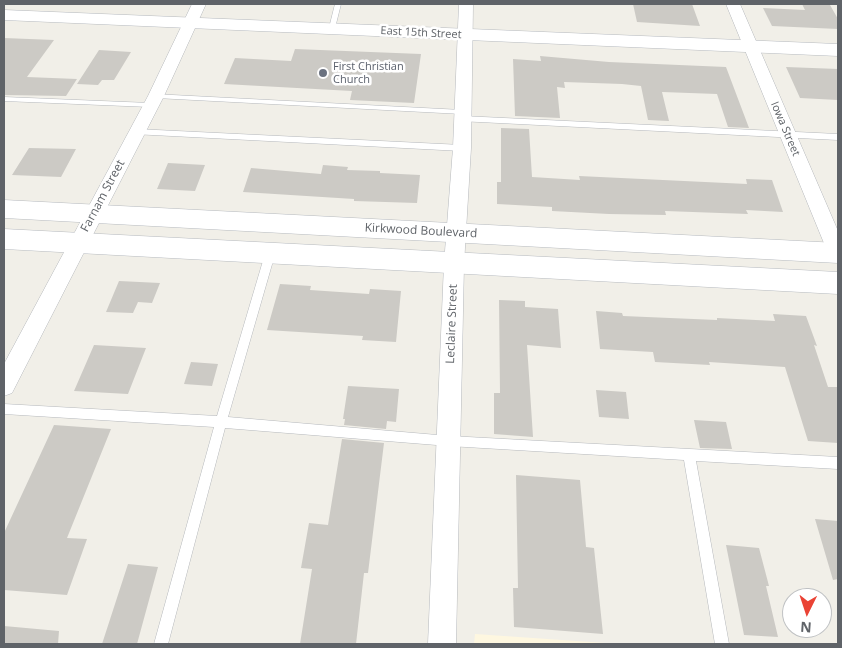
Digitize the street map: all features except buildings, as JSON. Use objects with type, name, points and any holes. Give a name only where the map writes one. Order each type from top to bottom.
[{"type":"street","name":"Farnam Street","points":[[4,386],[153,100],[199,4]]},
{"type":"street","name":"Leclaire Street","points":[[442,644],[454,264],[462,148],[466,4]]},
{"type":"street","name":"Iowa Street","points":[[733,4],[838,253]]},
{"type":"street","name":"East 15th Street","points":[[4,15],[838,50]]},
{"type":"street","name":"Kirkwood Boulevard","points":[[4,209],[838,253]]},
{"type":"street","points":[[4,239],[454,264],[838,282]]},
{"type":"lane","points":[[332,28],[338,4]]},
{"type":"lane","points":[[4,99],[153,100],[462,115],[838,137]]},
{"type":"lane","points":[[136,132],[462,148]]},
{"type":"lane","points":[[161,644],[221,422],[270,254]]},
{"type":"lane","points":[[4,409],[221,422],[449,441],[838,464]]},
{"type":"lane","points":[[689,454],[722,644]]},
{"type":"shaded area","points":[[475,634],[620,644],[474,644]]},
{"type":"place","name":"First Christian Church","points":[[323,73]]}]
